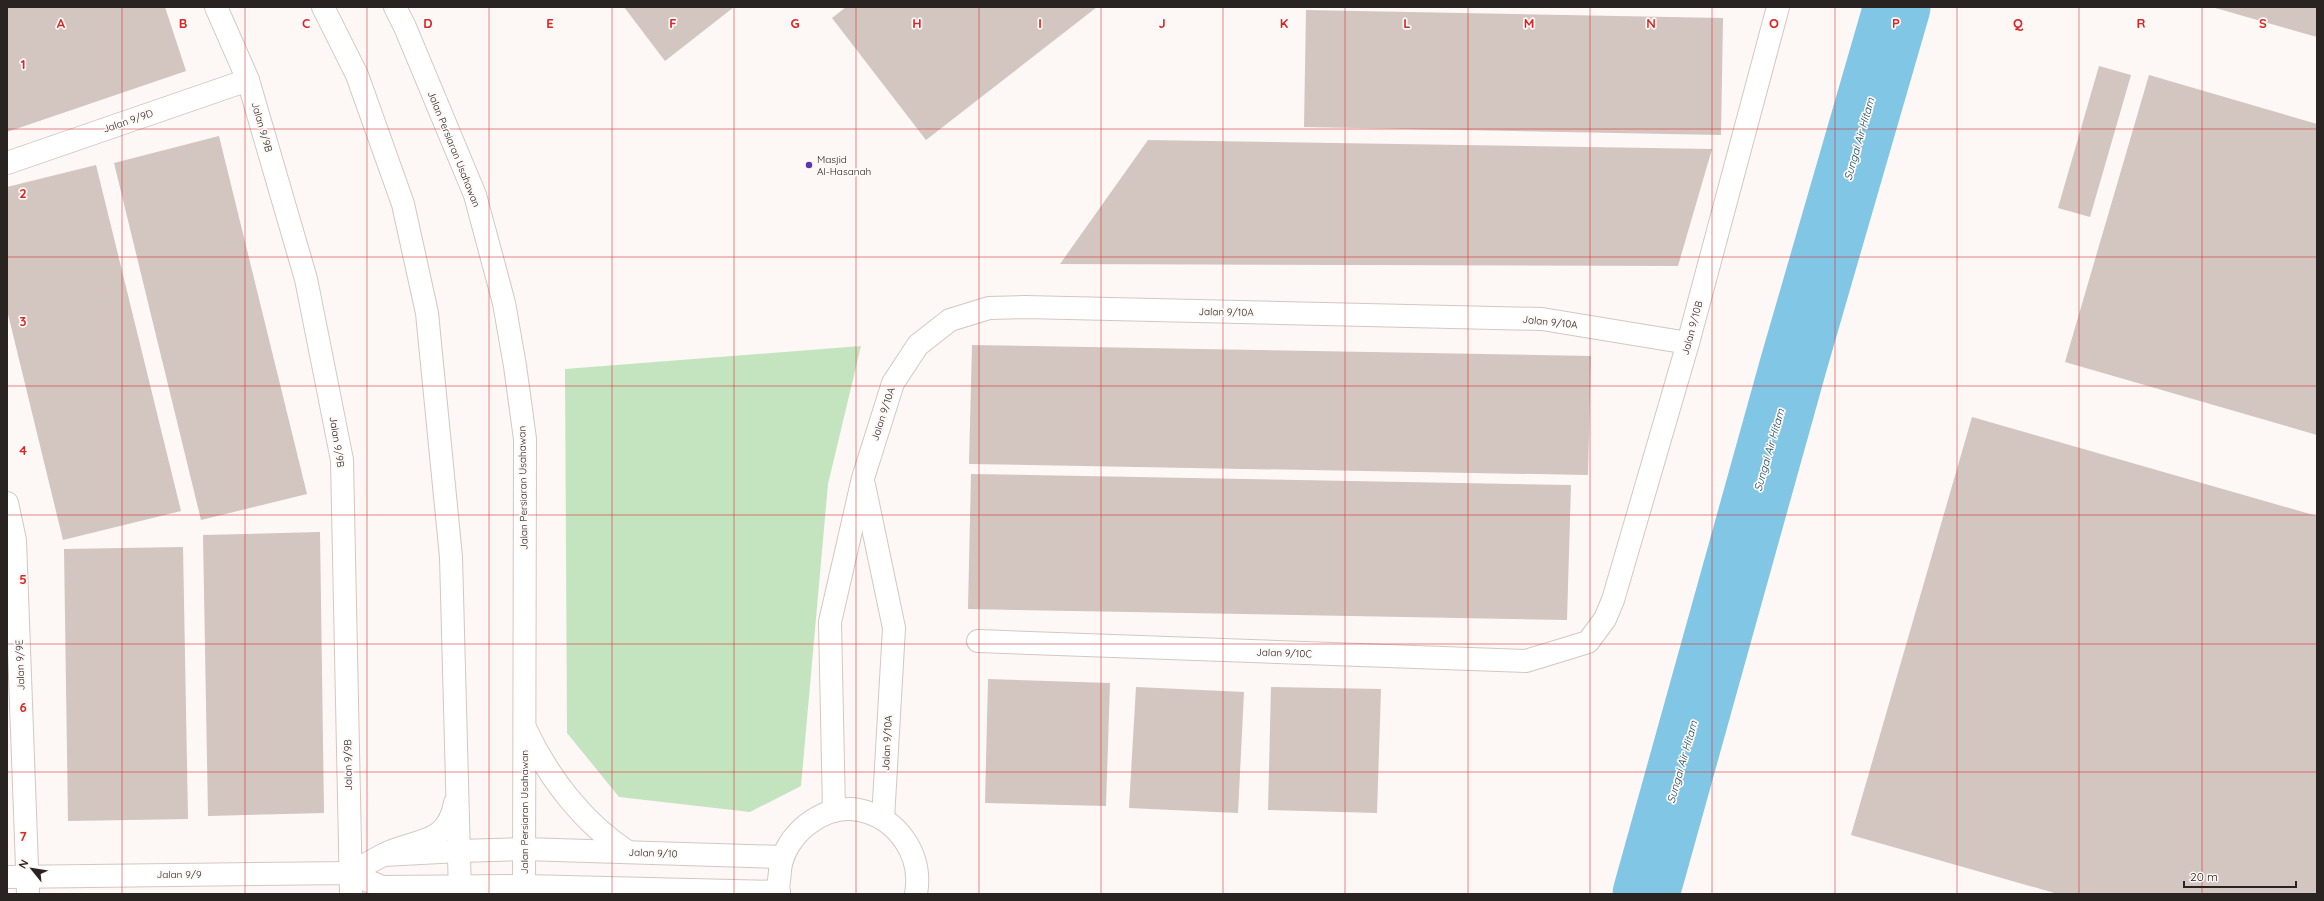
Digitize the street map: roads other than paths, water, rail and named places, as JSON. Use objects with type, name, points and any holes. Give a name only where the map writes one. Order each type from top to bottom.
[{"type":"street","name":"Jalan 9/9B","points":[[216,7],[248,80],[306,279],[342,460],[351,884]]},
{"type":"street","points":[[323,7],[357,75],[403,204],[426,313],[451,557],[460,891]]},
{"type":"street","name":"Jalan Persiaran Usahawan","points":[[395,7],[405,26],[474,195],[504,303],[515,366],[525,439],[524,890]]},
{"type":"street","name":"Jalan 9/10B","points":[[1588,642],[1605,619],[1613,600],[1688,343],[1778,7]]},
{"type":"street","name":"Jalan 9/9D","points":[[7,162],[248,80]]},
{"type":"street","name":"Jalan 9/10A","points":[[834,811],[830,622],[862,478],[893,383],[918,344],[950,320],[989,308],[1542,319],[1688,343]]},
{"type":"street","name":"Jalan 9/10A","points":[[862,478],[894,628],[883,819]]},
{"type":"street","name":"Jalan 9/9E","points":[[7,503],[15,540],[21,882]]},
{"type":"street","name":"Jalan 9/10C","points":[[978,641],[1526,661],[1588,642]]},
{"type":"street","points":[[524,726],[535,749],[572,803],[608,839],[628,852]]},
{"type":"street","points":[[383,855],[401,846],[435,837],[445,829],[452,820],[458,790]]},
{"type":"street","points":[[524,890],[779,893],[782,857],[787,845],[804,825],[834,811],[858,810],[883,819],[905,839],[916,861],[918,884],[916,894]]},
{"type":"street","name":"Jalan 9/10","points":[[459,851],[524,849],[782,857]]},
{"type":"street","name":"Jalan 9/9","points":[[351,884],[383,855],[459,851]]},
{"type":"street","name":"Jalan 9/9","points":[[21,882],[351,884],[460,891],[524,890]]},
{"type":"street","points":[[382,887],[422,894]]},
{"type":"waterway","name":"Sungai Air Hitam","points":[[1646,894],[1793,366],[1897,7]]},
{"type":"place","name":"Masjid Al-Hasanah","points":[[809,165]]}]
